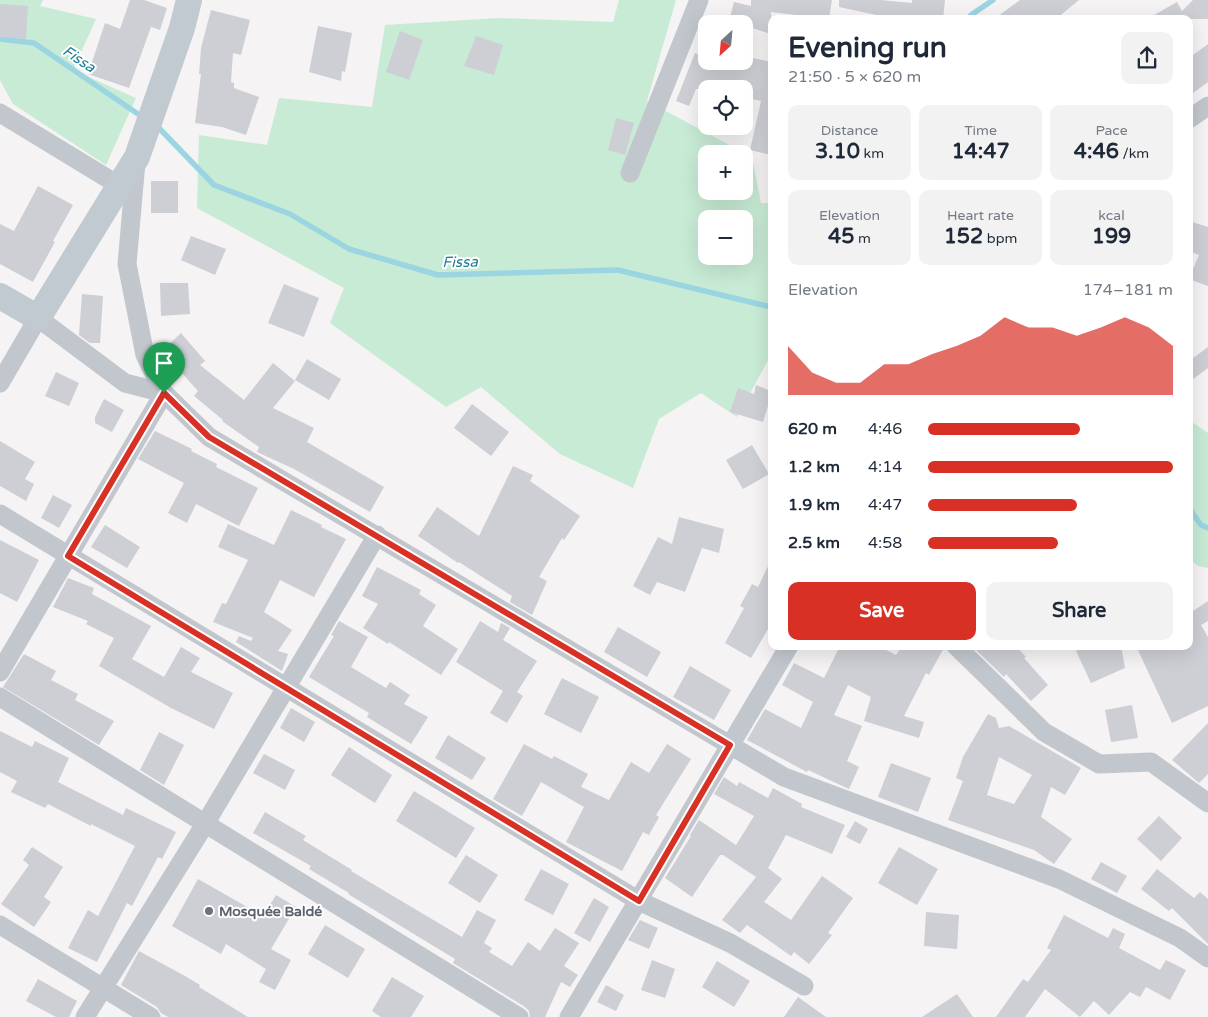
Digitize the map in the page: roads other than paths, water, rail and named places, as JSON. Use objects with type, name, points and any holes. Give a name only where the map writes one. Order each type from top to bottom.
[{"type":"street","points":[[0,382],[137,157],[182,28],[189,0]]},
{"type":"street","points":[[630,173],[699,0]]},
{"type":"street","points":[[1193,116],[1208,106]]},
{"type":"street","points":[[0,113],[120,186]]},
{"type":"street","points":[[137,157],[127,264],[145,355],[164,393],[209,437],[784,777],[1058,879],[1180,938],[1208,958]]},
{"type":"street","points":[[0,296],[38,318],[125,383],[164,393]]},
{"type":"street","points":[[0,672],[164,393]]},
{"type":"street","points":[[0,514],[639,901],[730,943],[804,986]]},
{"type":"street","points":[[85,1017],[205,824],[377,535]]},
{"type":"street","points":[[569,1017],[787,650]]},
{"type":"street","points":[[960,650],[1044,732],[1100,764],[1151,762],[1208,803]]},
{"type":"street","points":[[0,697],[519,1017]]},
{"type":"street","points":[[0,925],[151,1017]]},
{"type":"waterway","points":[[971,15],[993,0]]},
{"type":"waterway","name":"Fissa","points":[[0,39],[34,43],[138,114]]},
{"type":"waterway","name":"Fissa","points":[[158,127],[214,185],[290,214],[349,249],[438,275],[618,270],[768,306]]},
{"type":"waterway","name":"Fissa","points":[[1193,514],[1201,525],[1208,528]]},
{"type":"place","name":"Mosquée Baldé","points":[[209,911]]}]
